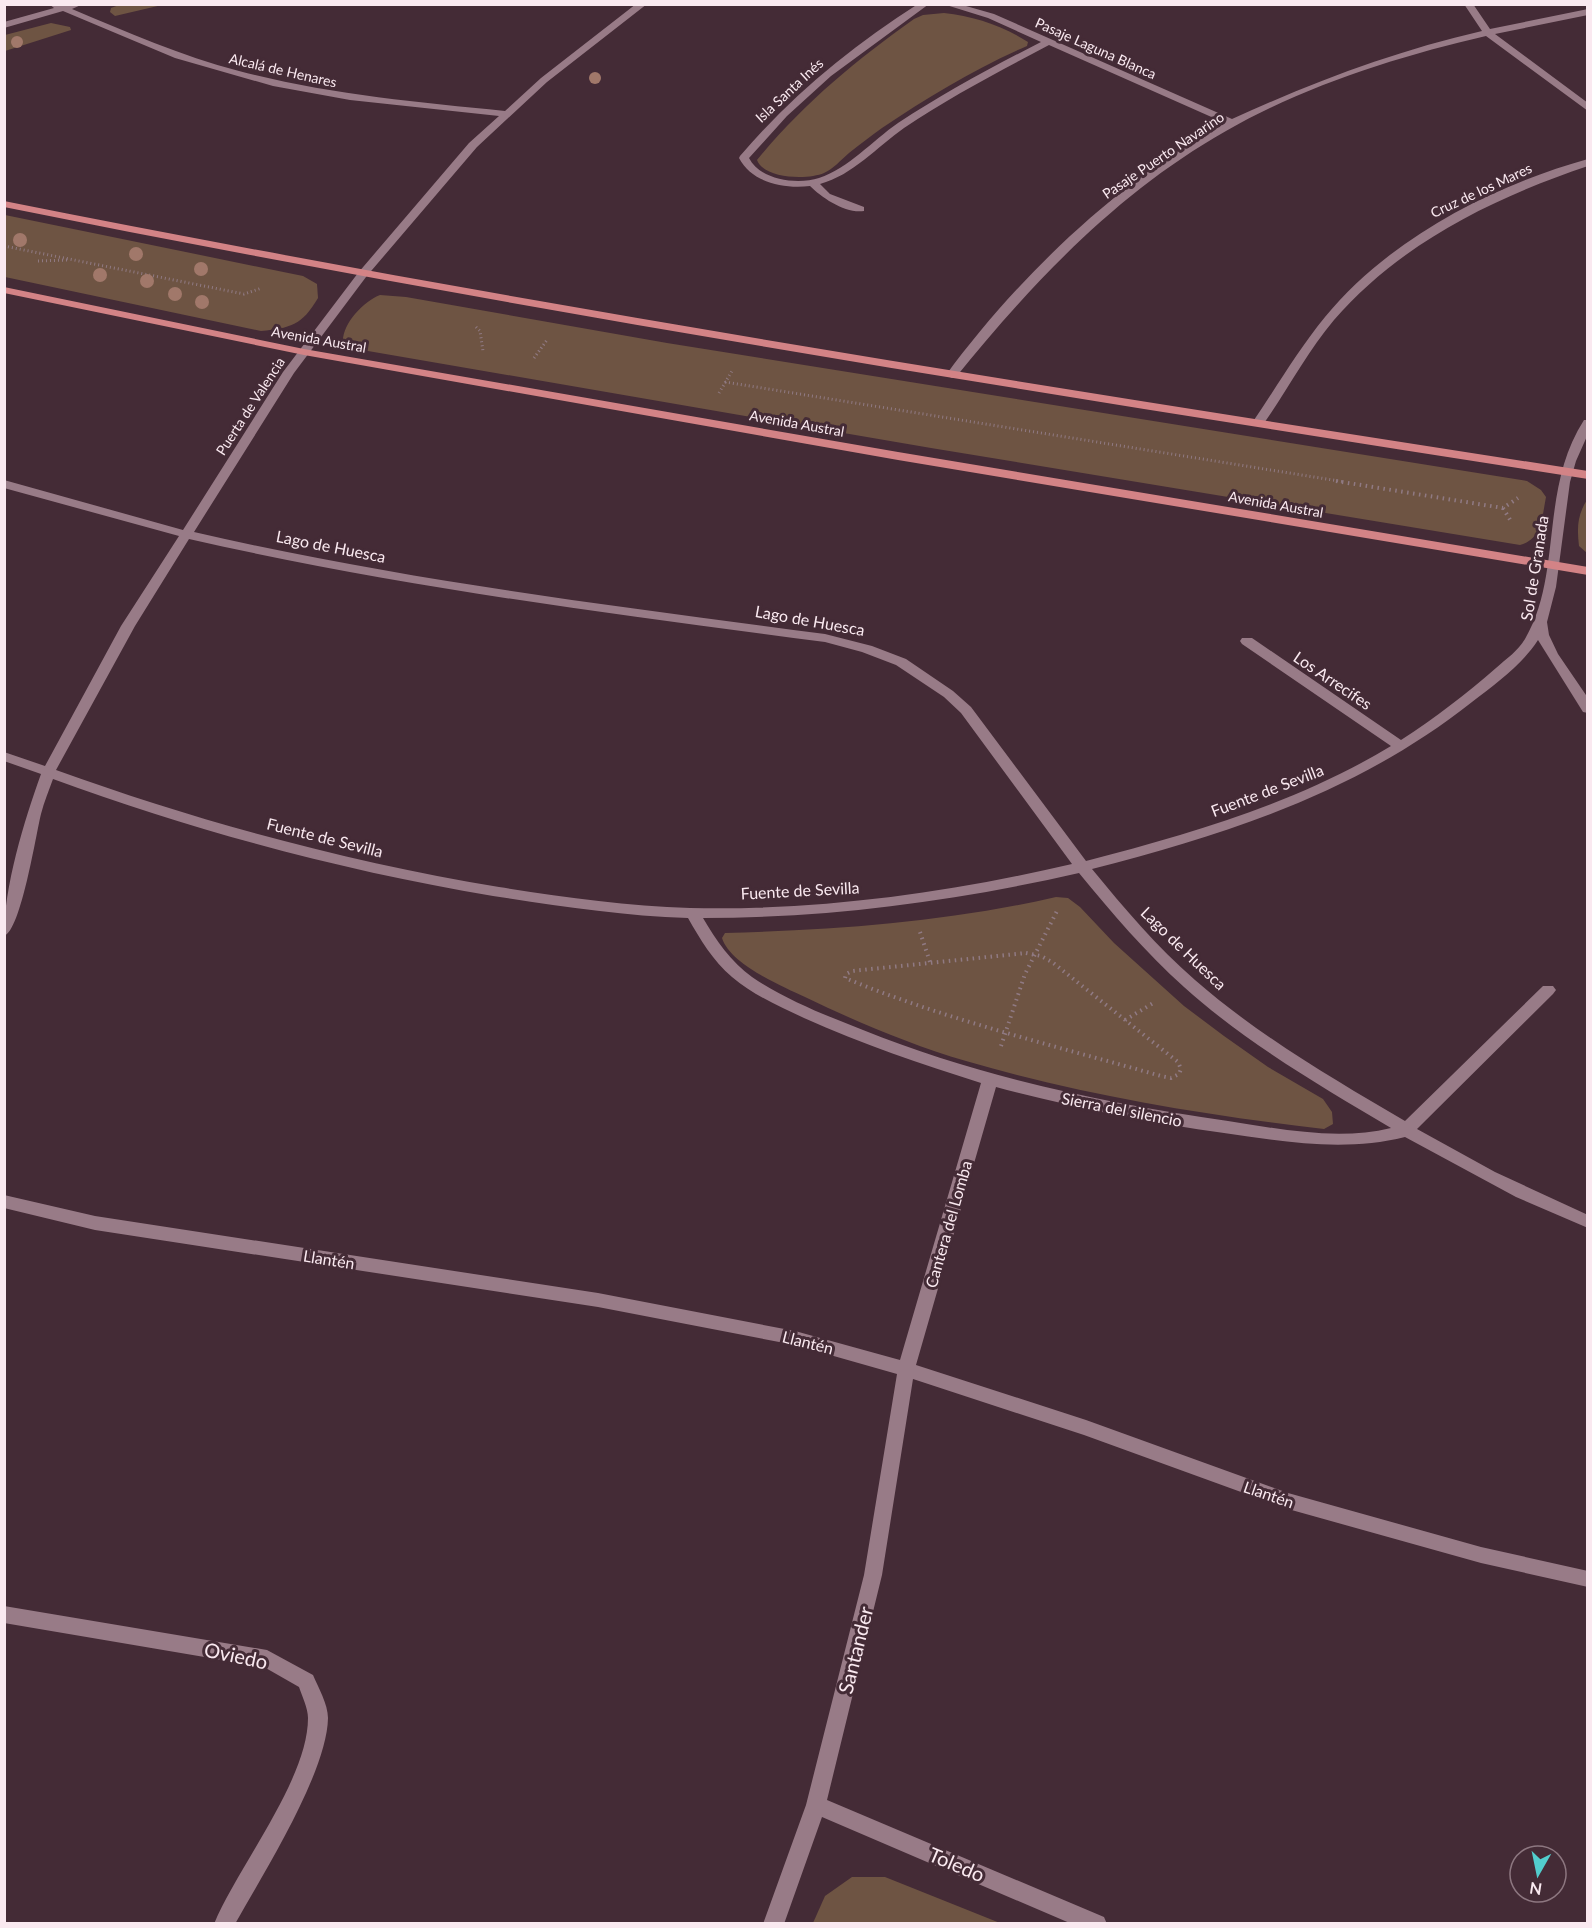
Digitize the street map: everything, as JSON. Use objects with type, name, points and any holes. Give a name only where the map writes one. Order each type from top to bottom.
[{"type":"main road","points":[[4,204],[362,275],[723,339],[1587,475]]},
{"type":"main road","name":"Avenida Austral","points":[[4,290],[303,352],[898,456],[1587,571]]},
{"type":"street","name":"Alcalá de Henares","points":[[53,4],[158,49],[265,81],[364,100],[507,114]]},
{"type":"street","points":[[4,25],[80,4]]},
{"type":"street","name":"Puerta de Valencia","points":[[4,931],[18,887],[34,812],[48,773],[128,626],[303,352],[362,275],[447,174],[544,80],[643,4]]},
{"type":"street","name":"Isla Santa Inés","points":[[925,4],[865,43],[820,80],[777,120],[744,158],[746,166],[765,178],[813,183],[822,181],[844,169],[928,109],[1050,41]]},
{"type":"street","name":"Pasaje Laguna Blanca","points":[[947,4],[991,16],[1232,123]]},
{"type":"street","points":[[1468,4],[1487,32],[1587,108]]},
{"type":"street","name":"Pasaje Puerto Navarino","points":[[952,375],[1029,283],[1082,230],[1161,169],[1232,123],[1366,69],[1487,32],[1587,12]]},
{"type":"street","name":"Cruz de los Mares","points":[[1258,423],[1302,355],[1330,318],[1364,283],[1400,252],[1440,225],[1532,182],[1587,162]]},
{"type":"street","name":"Isla Santa Inés","points":[[813,183],[826,196],[861,209]]},
{"type":"street","name":"Sol de Granada","points":[[1587,423],[1568,472],[1554,546],[1550,591],[1539,621],[1548,645],[1587,709]]},
{"type":"street","name":"Lago de Huesca","points":[[4,484],[185,534],[392,576],[825,638],[877,651],[915,668],[944,688],[966,710],[1083,867],[1134,926],[1188,981],[1246,1029],[1405,1131],[1495,1181],[1587,1222]]},
{"type":"street","name":"Fuente de Sevilla","points":[[4,756],[199,823],[366,867],[467,888],[626,910],[692,913],[823,908],[909,901],[1018,883],[1196,836],[1253,817],[1355,773],[1401,746],[1464,703],[1517,656],[1531,640],[1539,621]]},
{"type":"street","name":"Los Arrecifes","points":[[1247,641],[1401,746]]},
{"type":"street","name":"Sierra del silencio","points":[[692,913],[725,963],[746,980],[779,999],[871,1041],[990,1080],[1153,1115],[1264,1132],[1356,1140],[1383,1138],[1405,1131]]},
{"type":"street","points":[[1405,1131],[1548,990]]},
{"type":"street","name":"Cantera del Lomba","points":[[906,1369],[990,1080]]},
{"type":"street","name":"Llantén","points":[[4,1201],[94,1223],[491,1283],[795,1338],[906,1369],[1086,1428],[1288,1501],[1481,1555],[1587,1579]]},
{"type":"street","name":"Santander","points":[[773,1923],[816,1805],[873,1575],[906,1369]]},
{"type":"street","name":"Oviedo","points":[[4,1614],[267,1659],[306,1681],[318,1717],[314,1750],[284,1812],[224,1923]]},
{"type":"street","name":"Toledo","points":[[816,1805],[1097,1923]]},
{"type":"path","points":[[4,246],[244,294]]},
{"type":"path","points":[[472,324],[480,331],[484,355]]},
{"type":"path","points":[[531,362],[549,337]]},
{"type":"path","points":[[717,396],[734,367]]},
{"type":"path","points":[[725,382],[1503,508]]},
{"type":"path","points":[[990,1080],[1034,954],[1073,881],[1083,867]]},
{"type":"path","points":[[1006,954],[1034,954],[1052,962],[1178,1062],[1181,1069],[1179,1074],[1172,1078],[1161,1076],[1006,1032],[851,982],[845,978],[846,974],[852,971],[1006,954]]},
{"type":"shaded area","points":[[119,5],[162,5],[115,16],[110,12],[111,8]]},
{"type":"shaded area","points":[[944,13],[977,19],[998,27],[1028,42],[1027,46],[971,73],[917,105],[878,131],[824,173],[808,177],[787,176],[768,171],[761,166],[757,160],[774,140],[811,102],[851,67],[914,19],[923,15]]},
{"type":"shaded area","points":[[51,23],[70,27],[71,30],[5,51],[5,35]]},
{"type":"shaded area","points":[[5,215],[303,276],[317,284],[318,298],[307,314],[295,324],[261,331],[5,277]]},
{"type":"shaded area","points":[[380,295],[406,297],[667,343],[1527,481],[1541,490],[1546,497],[1537,532],[1533,538],[1520,545],[931,448],[352,347],[343,341],[350,320],[367,302]]},
{"type":"shaded area","points":[[1587,500],[1587,553],[1579,546],[1578,534],[1580,517]]},
{"type":"shaded area","points":[[1056,897],[1068,898],[1080,907],[1114,943],[1184,1006],[1268,1067],[1323,1099],[1332,1112],[1333,1124],[1324,1129],[1189,1110],[1099,1094],[966,1061],[884,1032],[783,987],[735,957],[722,938],[725,933],[808,930],[933,919]]},
{"type":"shaded area","points":[[852,1877],[885,1877],[1000,1923],[813,1923],[825,1896]]}]
